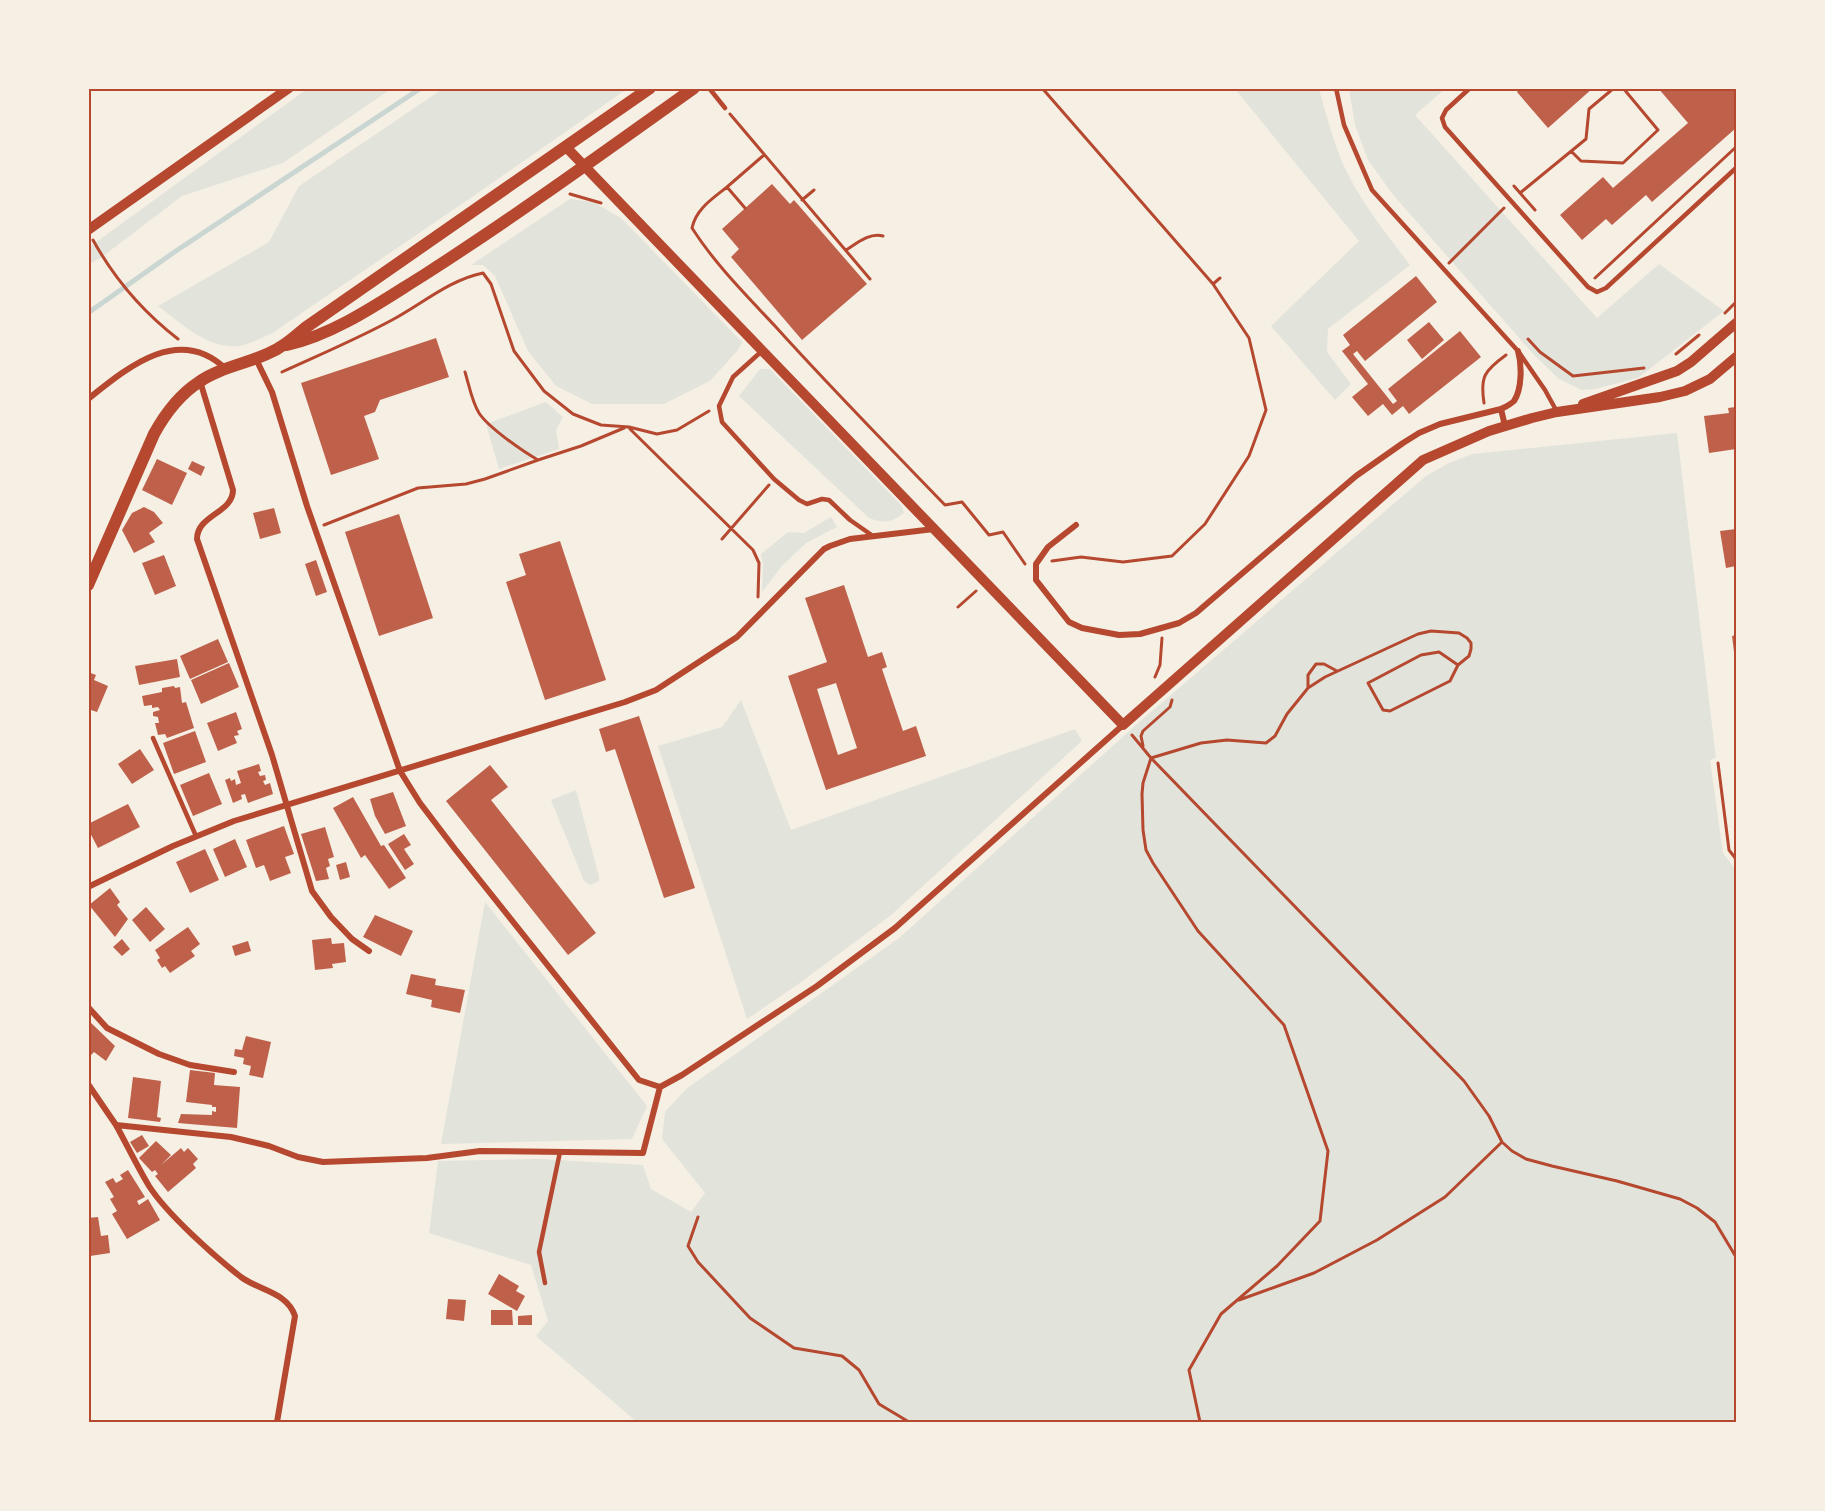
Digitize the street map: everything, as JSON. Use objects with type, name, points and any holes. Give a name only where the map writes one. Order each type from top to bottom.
[{"type":"main road","points":[[283,346],[305,328],[650,88]]},
{"type":"main road","points":[[88,585],[154,434],[178,399],[200,381],[323,332],[389,296],[465,248],[694,88]]},
{"type":"street","points":[[88,230],[289,88]]},
{"type":"street","points":[[566,147],[1123,725]]},
{"type":"street","points":[[116,1125],[231,1137],[323,1162],[427,1158],[480,1150],[643,1153],[660,1087],[682,1075],[817,986],[895,928],[1423,460],[1473,437],[1557,412],[1677,371],[1737,323]]},
{"type":"street","points":[[88,399],[141,359],[181,350],[201,351],[226,369]]},
{"type":"street","points":[[1076,525],[1048,547],[1036,564],[1036,580],[1069,622],[1082,628],[1119,635],[1140,634],[1169,627],[1196,613],[1213,600],[1356,476],[1419,433],[1440,424],[1508,406],[1518,391],[1520,359],[1518,351]]},
{"type":"street","points":[[1557,412],[1660,397],[1685,391],[1710,379],[1737,357]]},
{"type":"street","points":[[256,359],[272,392],[307,506],[400,771],[420,803],[455,849],[639,1080],[660,1087]]},
{"type":"street","points":[[200,381],[233,490],[233,497],[229,503],[201,525],[197,531],[197,539],[288,805],[299,853],[314,896],[352,939],[369,951]]},
{"type":"street","points":[[1501,409],[1505,426]]},
{"type":"street","points":[[88,887],[196,836],[234,821],[625,702],[656,690],[737,637],[824,549],[850,539],[935,529]]},
{"type":"street","points":[[88,1007],[107,1028],[159,1054],[190,1065],[234,1072]]},
{"type":"street","points":[[88,1084],[116,1125],[150,1187],[185,1227],[242,1278],[281,1297],[292,1306],[295,1316],[277,1422]]},
{"type":"lane","points":[[709,88],[725,108]]},
{"type":"lane","points":[[1336,88],[1344,125],[1372,190],[1518,351],[1557,412]]},
{"type":"lane","points":[[1470,88],[1446,110],[1442,118],[1445,127],[1588,287],[1597,292],[1606,288],[1737,168]]},
{"type":"lane","points":[[762,350],[733,377],[719,406],[722,422],[774,479],[799,500],[807,504],[822,499],[829,500],[850,520],[873,536]]},
{"type":"lane","points":[[153,738],[196,836]]},
{"type":"lane","points":[[545,1283],[539,1252],[560,1152]]},
{"type":"path","points":[[1036,564],[1081,557],[1123,562],[1172,556],[1205,524],[1249,456],[1266,410],[1249,338],[1213,284],[1042,88]]},
{"type":"path","points":[[1443,268],[1520,193],[1586,139],[1589,109],[1614,88]]},
{"type":"path","points":[[1571,151],[1581,161],[1623,163],[1658,130],[1623,88]]},
{"type":"path","points":[[725,108],[870,279]]},
{"type":"path","points":[[1588,270],[1595,278],[1737,147]]},
{"type":"path","points":[[764,155],[704,205],[694,218],[692,228],[701,243],[826,382],[945,505],[962,502],[989,535],[1003,532],[1036,580]]},
{"type":"path","points":[[1512,184],[1535,210]]},
{"type":"path","points":[[727,187],[745,208]]},
{"type":"path","points":[[802,200],[814,190]]},
{"type":"path","points":[[88,230],[124,288],[170,333],[201,351]]},
{"type":"path","points":[[846,250],[868,237],[876,234],[883,236]]},
{"type":"path","points":[[282,372],[392,320],[426,298],[467,277],[483,273],[491,284],[514,351],[544,391],[573,414],[601,425],[657,434],[676,429],[719,406]]},
{"type":"path","points":[[1213,284],[1220,278]]},
{"type":"path","points":[[1720,317],[1737,302]]},
{"type":"path","points":[[1671,358],[1704,331]]},
{"type":"path","points":[[1528,339],[1540,352],[1573,376],[1651,367]]},
{"type":"path","points":[[1485,413],[1481,384],[1491,366],[1506,356]]},
{"type":"path","points":[[465,372],[479,412],[492,426],[525,453],[538,460]]},
{"type":"path","points":[[320,527],[418,488],[466,484],[485,479],[581,446],[617,430],[628,428]]},
{"type":"path","points":[[628,428],[753,550],[759,563],[759,597]]},
{"type":"path","points":[[722,538],[774,479]]},
{"type":"path","points":[[958,607],[977,590]]},
{"type":"path","points":[[1155,677],[1160,665],[1163,634],[1169,627]]},
{"type":"path","points":[[1151,758],[1208,742],[1227,740],[1266,743],[1275,736],[1287,714],[1308,687],[1408,638],[1431,631],[1459,633],[1467,638],[1471,644],[1468,656],[1458,665],[1450,681],[1390,711],[1383,710],[1368,683],[1421,654],[1438,652],[1458,665]]},
{"type":"path","points":[[1308,687],[1308,675],[1316,664],[1324,664],[1339,671]]},
{"type":"path","points":[[1143,749],[1141,736],[1143,731],[1170,707],[1172,698]]},
{"type":"path","points":[[1123,725],[1151,758],[1464,1081],[1489,1116],[1502,1142],[1526,1159],[1680,1199],[1697,1208],[1715,1222],[1737,1257]]},
{"type":"path","points":[[1151,758],[1142,794],[1146,850],[1198,931],[1284,1025],[1328,1151],[1320,1221],[1277,1266],[1221,1314],[1189,1370],[1200,1422]]},
{"type":"path","points":[[1718,763],[1729,850],[1737,859]]},
{"type":"path","points":[[1236,1302],[1314,1273],[1377,1240],[1445,1197],[1502,1142]]},
{"type":"path","points":[[698,1216],[688,1246],[698,1262],[750,1318],[794,1348],[842,1356],[859,1370],[879,1404],[909,1422]]},
{"type":"shaded area","points":[[444,88],[627,89],[271,334],[240,346],[217,344],[196,334],[158,306],[269,242],[299,186]]},
{"type":"shaded area","points":[[307,89],[391,89],[283,163],[182,196],[102,257],[89,264],[88,248]]},
{"type":"shaded area","points":[[1235,89],[1319,89],[1336,146],[1349,177],[1410,265],[1328,329],[1327,352],[1351,384],[1335,400],[1271,326],[1359,241]]},
{"type":"shaded area","points":[[1349,89],[1445,89],[1415,115],[1597,318],[1659,264],[1724,311],[1638,378],[1582,390],[1559,379],[1536,357],[1394,196],[1368,160],[1355,125]]},
{"type":"shaded area","points":[[570,199],[593,202],[621,218],[742,342],[738,350],[710,381],[664,404],[592,404],[556,386],[528,351],[495,276],[483,265],[471,265]]},
{"type":"shaded area","points":[[760,369],[770,369],[902,506],[904,513],[888,521],[869,518],[739,396]]},
{"type":"shaded area","points":[[546,402],[563,417],[556,430],[559,449],[499,469],[486,424]]},
{"type":"shaded area","points":[[1677,433],[1716,758],[1710,760],[1723,853],[1736,870],[1736,1422],[637,1422],[536,1336],[548,1321],[531,1265],[429,1233],[438,1161],[539,1159],[643,1165],[651,1189],[691,1212],[705,1193],[662,1139],[665,1112],[686,1089],[899,938],[1137,724],[1426,476],[1449,463],[1472,454]]},
{"type":"shaded area","points":[[831,517],[837,527],[806,543],[782,566],[762,592],[761,554],[788,532],[804,533]]},
{"type":"shaded area","points":[[741,700],[791,830],[1075,729],[1082,741],[890,916],[747,1019],[658,746],[722,727]]},
{"type":"shaded area","points":[[576,790],[599,877],[599,881],[590,885],[584,881],[551,800]]},
{"type":"shaded area","points":[[485,902],[647,1106],[632,1139],[441,1144]]},
{"type":"building","points":[[1520,88],[1593,88],[1548,128],[1517,92]]},
{"type":"building","points":[[1658,88],[1736,88],[1736,128],[1652,202],[1646,195],[1612,225],[1606,219],[1582,240],[1560,215],[1603,177],[1613,188],[1688,123]]},
{"type":"building","points":[[772,184],[790,204],[794,200],[867,284],[802,340],[731,257],[739,249],[722,229]]},
{"type":"building","points":[[1416,276],[1437,302],[1365,361],[1357,351],[1353,354],[1393,404],[1397,401],[1388,389],[1460,331],[1481,357],[1409,414],[1403,406],[1392,415],[1383,404],[1368,416],[1352,397],[1368,384],[1342,351],[1350,345],[1343,335]]},
{"type":"building","points":[[1429,322],[1444,340],[1422,359],[1407,340]]},
{"type":"building","points":[[436,338],[449,377],[380,400],[375,412],[364,416],[379,459],[331,475],[301,383]]},
{"type":"building","points":[[1736,407],[1736,449],[1709,453],[1704,416],[1729,413],[1728,408]]},
{"type":"building","points":[[157,459],[187,473],[172,505],[142,490]]},
{"type":"building","points":[[192,461],[205,467],[201,476],[188,469]]},
{"type":"building","points":[[144,507],[154,512],[163,523],[149,533],[155,542],[134,553],[122,530],[132,513]]},
{"type":"building","points":[[274,508],[281,533],[260,539],[253,513]]},
{"type":"building","points":[[399,514],[433,618],[379,636],[345,532]]},
{"type":"building","points":[[1736,529],[1736,566],[1726,568],[1720,531]]},
{"type":"building","points":[[560,541],[606,680],[545,700],[506,582],[526,575],[519,554]]},
{"type":"building","points":[[164,555],[176,586],[155,595],[142,563]]},
{"type":"building","points":[[316,560],[327,592],[316,596],[305,564]]},
{"type":"building","points":[[844,585],[868,657],[882,652],[887,667],[882,669],[903,731],[916,726],[926,756],[826,790],[788,676],[827,662],[805,598]],"holes":[[[836,683],[857,748],[838,755],[817,689]]]},
{"type":"building","points":[[1736,635],[1736,660],[1735,660],[1732,636]]},
{"type":"building","points":[[218,639],[228,662],[190,679],[180,656]]},
{"type":"building","points":[[177,659],[180,677],[139,685],[135,666]]},
{"type":"building","points":[[229,663],[239,687],[201,704],[191,680]]},
{"type":"building","points":[[88,672],[96,675],[94,680],[108,686],[97,712],[88,709]]},
{"type":"building","points":[[174,686],[175,688],[180,687],[182,703],[186,702],[194,728],[167,738],[165,734],[158,735],[155,723],[159,723],[158,717],[153,716],[153,712],[160,710],[158,707],[152,708],[152,705],[144,706],[142,696],[162,692],[162,688]]},
{"type":"building","points":[[236,712],[242,729],[237,731],[239,735],[234,736],[237,743],[218,751],[207,723]]},
{"type":"building","points":[[639,716],[695,888],[664,898],[615,749],[606,752],[599,729]]},
{"type":"building","points":[[195,731],[206,762],[174,774],[163,743]]},
{"type":"building","points":[[140,749],[154,770],[132,784],[118,764]]},
{"type":"building","points":[[259,764],[261,771],[258,772],[260,776],[265,775],[266,780],[263,781],[265,785],[270,783],[273,794],[248,803],[245,794],[241,795],[242,799],[233,803],[225,780],[235,779],[236,785],[241,783],[237,771]]},
{"type":"building","points":[[490,765],[508,787],[491,800],[596,933],[568,955],[446,801]]},
{"type":"building","points":[[209,773],[222,804],[193,816],[180,785]]},
{"type":"building","points":[[393,792],[406,826],[385,834],[375,816],[370,799]]},
{"type":"building","points":[[353,797],[381,846],[384,845],[406,878],[389,889],[365,855],[361,858],[333,808]]},
{"type":"building","points":[[128,804],[140,827],[98,848],[88,829],[88,824]]},
{"type":"building","points":[[284,826],[294,854],[285,857],[291,873],[270,881],[264,865],[256,868],[246,840]]},
{"type":"building","points":[[325,827],[334,857],[328,859],[330,866],[326,868],[329,879],[316,881],[301,834]]},
{"type":"building","points":[[404,834],[411,845],[404,849],[414,864],[405,870],[388,844]]},
{"type":"building","points":[[235,839],[247,867],[225,877],[213,849]]},
{"type":"building","points":[[205,849],[219,880],[190,893],[176,862]]},
{"type":"building","points":[[346,862],[350,877],[340,880],[336,865]]},
{"type":"building","points":[[110,888],[120,902],[117,905],[128,919],[115,937],[89,905]]},
{"type":"building","points":[[146,907],[165,929],[150,942],[132,920]]},
{"type":"building","points":[[375,915],[413,931],[401,956],[363,937]]},
{"type":"building","points":[[188,927],[200,944],[191,951],[195,956],[170,973],[165,966],[162,968],[155,950]]},
{"type":"building","points":[[331,938],[332,944],[344,943],[346,962],[332,964],[333,968],[315,970],[312,940]]},
{"type":"building","points":[[122,939],[130,949],[122,956],[113,947]]},
{"type":"building","points":[[248,941],[251,951],[235,956],[232,946]]},
{"type":"building","points":[[411,974],[436,979],[435,985],[465,990],[460,1013],[431,1007],[432,1000],[406,994]]},
{"type":"building","points":[[88,1020],[115,1046],[106,1061],[94,1052],[88,1058]]},
{"type":"building","points":[[246,1036],[271,1042],[263,1078],[249,1075],[251,1066],[243,1064],[244,1058],[234,1056],[235,1049],[242,1050]]},
{"type":"building","points":[[190,1070],[215,1073],[214,1085],[240,1087],[237,1128],[178,1123],[181,1114],[212,1115],[212,1111],[216,1112],[216,1107],[212,1105],[186,1102]]},
{"type":"building","points":[[133,1077],[161,1081],[157,1117],[161,1118],[160,1122],[128,1118]]},
{"type":"building","points":[[142,1135],[149,1146],[137,1153],[130,1142]]},
{"type":"building","points":[[156,1141],[171,1155],[161,1165],[181,1148],[184,1152],[188,1148],[198,1159],[193,1164],[196,1168],[168,1192],[155,1176],[158,1174],[155,1170],[152,1172],[139,1158]]},
{"type":"building","points":[[128,1170],[145,1197],[137,1201],[139,1205],[148,1199],[160,1220],[127,1239],[112,1214],[117,1211],[110,1199],[114,1197],[105,1182],[113,1178],[116,1183],[123,1179],[120,1175]]},
{"type":"building","points":[[98,1217],[101,1236],[108,1235],[110,1253],[90,1256],[88,1218]]},
{"type":"building","points":[[499,1274],[519,1286],[516,1291],[525,1296],[517,1311],[488,1294]]},
{"type":"building","points":[[448,1299],[466,1300],[464,1321],[446,1319]]},
{"type":"building","points":[[491,1310],[512,1310],[513,1325],[491,1325]]},
{"type":"building","points":[[532,1315],[532,1325],[518,1325],[518,1316]]},
{"type":"waterway","points":[[88,313],[173,253],[421,88]]}]
